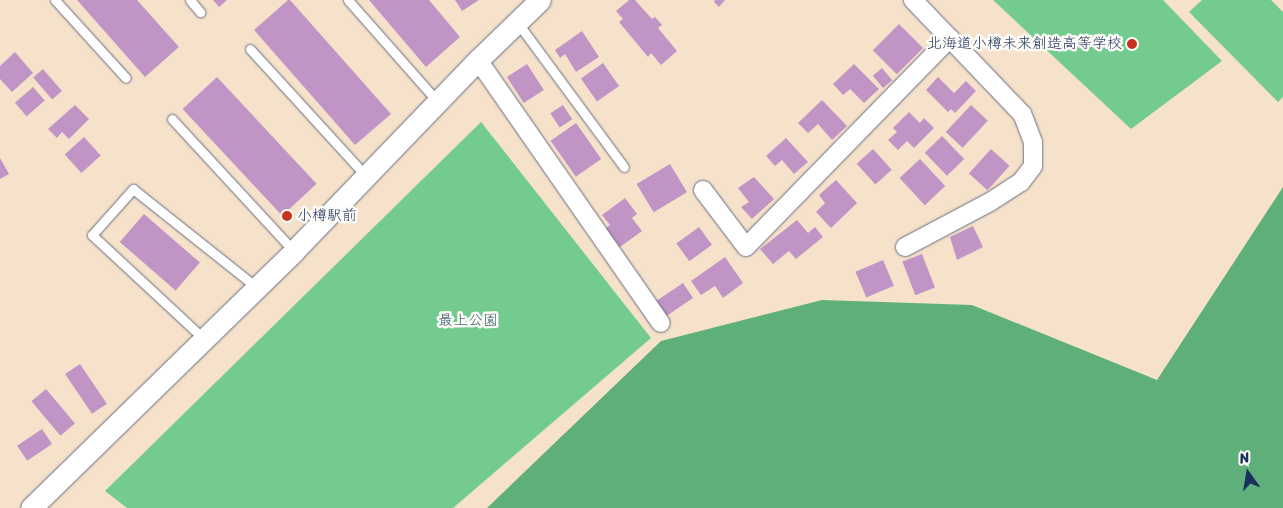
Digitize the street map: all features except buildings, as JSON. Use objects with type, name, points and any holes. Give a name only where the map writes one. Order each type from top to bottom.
[{"type":"street","points":[[31,508],[294,251],[478,60],[540,0]]},
{"type":"street","points":[[905,247],[990,202],[1021,182],[1033,166],[1033,142],[1022,114],[913,0]]},
{"type":"street","points":[[702,190],[746,247],[950,38]]},
{"type":"street","points":[[478,60],[661,322]]},
{"type":"lane","points":[[55,0],[126,78]]},
{"type":"lane","points":[[190,0],[200,12]]},
{"type":"lane","points":[[348,0],[438,102]]},
{"type":"lane","points":[[517,22],[624,167]]},
{"type":"lane","points":[[250,49],[366,176]]},
{"type":"lane","points":[[172,119],[294,251]]},
{"type":"lane","points":[[204,338],[92,235],[133,189],[256,287]]},
{"type":"green space","points":[[993,0],[1163,0],[1222,61],[1131,129]]},
{"type":"green space","points":[[1202,0],[1271,0],[1283,12],[1283,97],[1278,102],[1189,12]]},
{"type":"green space","name":"最上公園","points":[[481,122],[651,338],[453,508],[127,508],[105,491]]},
{"type":"green space","points":[[1283,187],[1283,508],[487,508],[661,341],[822,300],[972,305],[1157,380]]},
{"type":"place","name":"北海道小樽未来創造高等学校","points":[[1132,44]]},
{"type":"place","name":"小樽駅前","points":[[287,216]]}]
